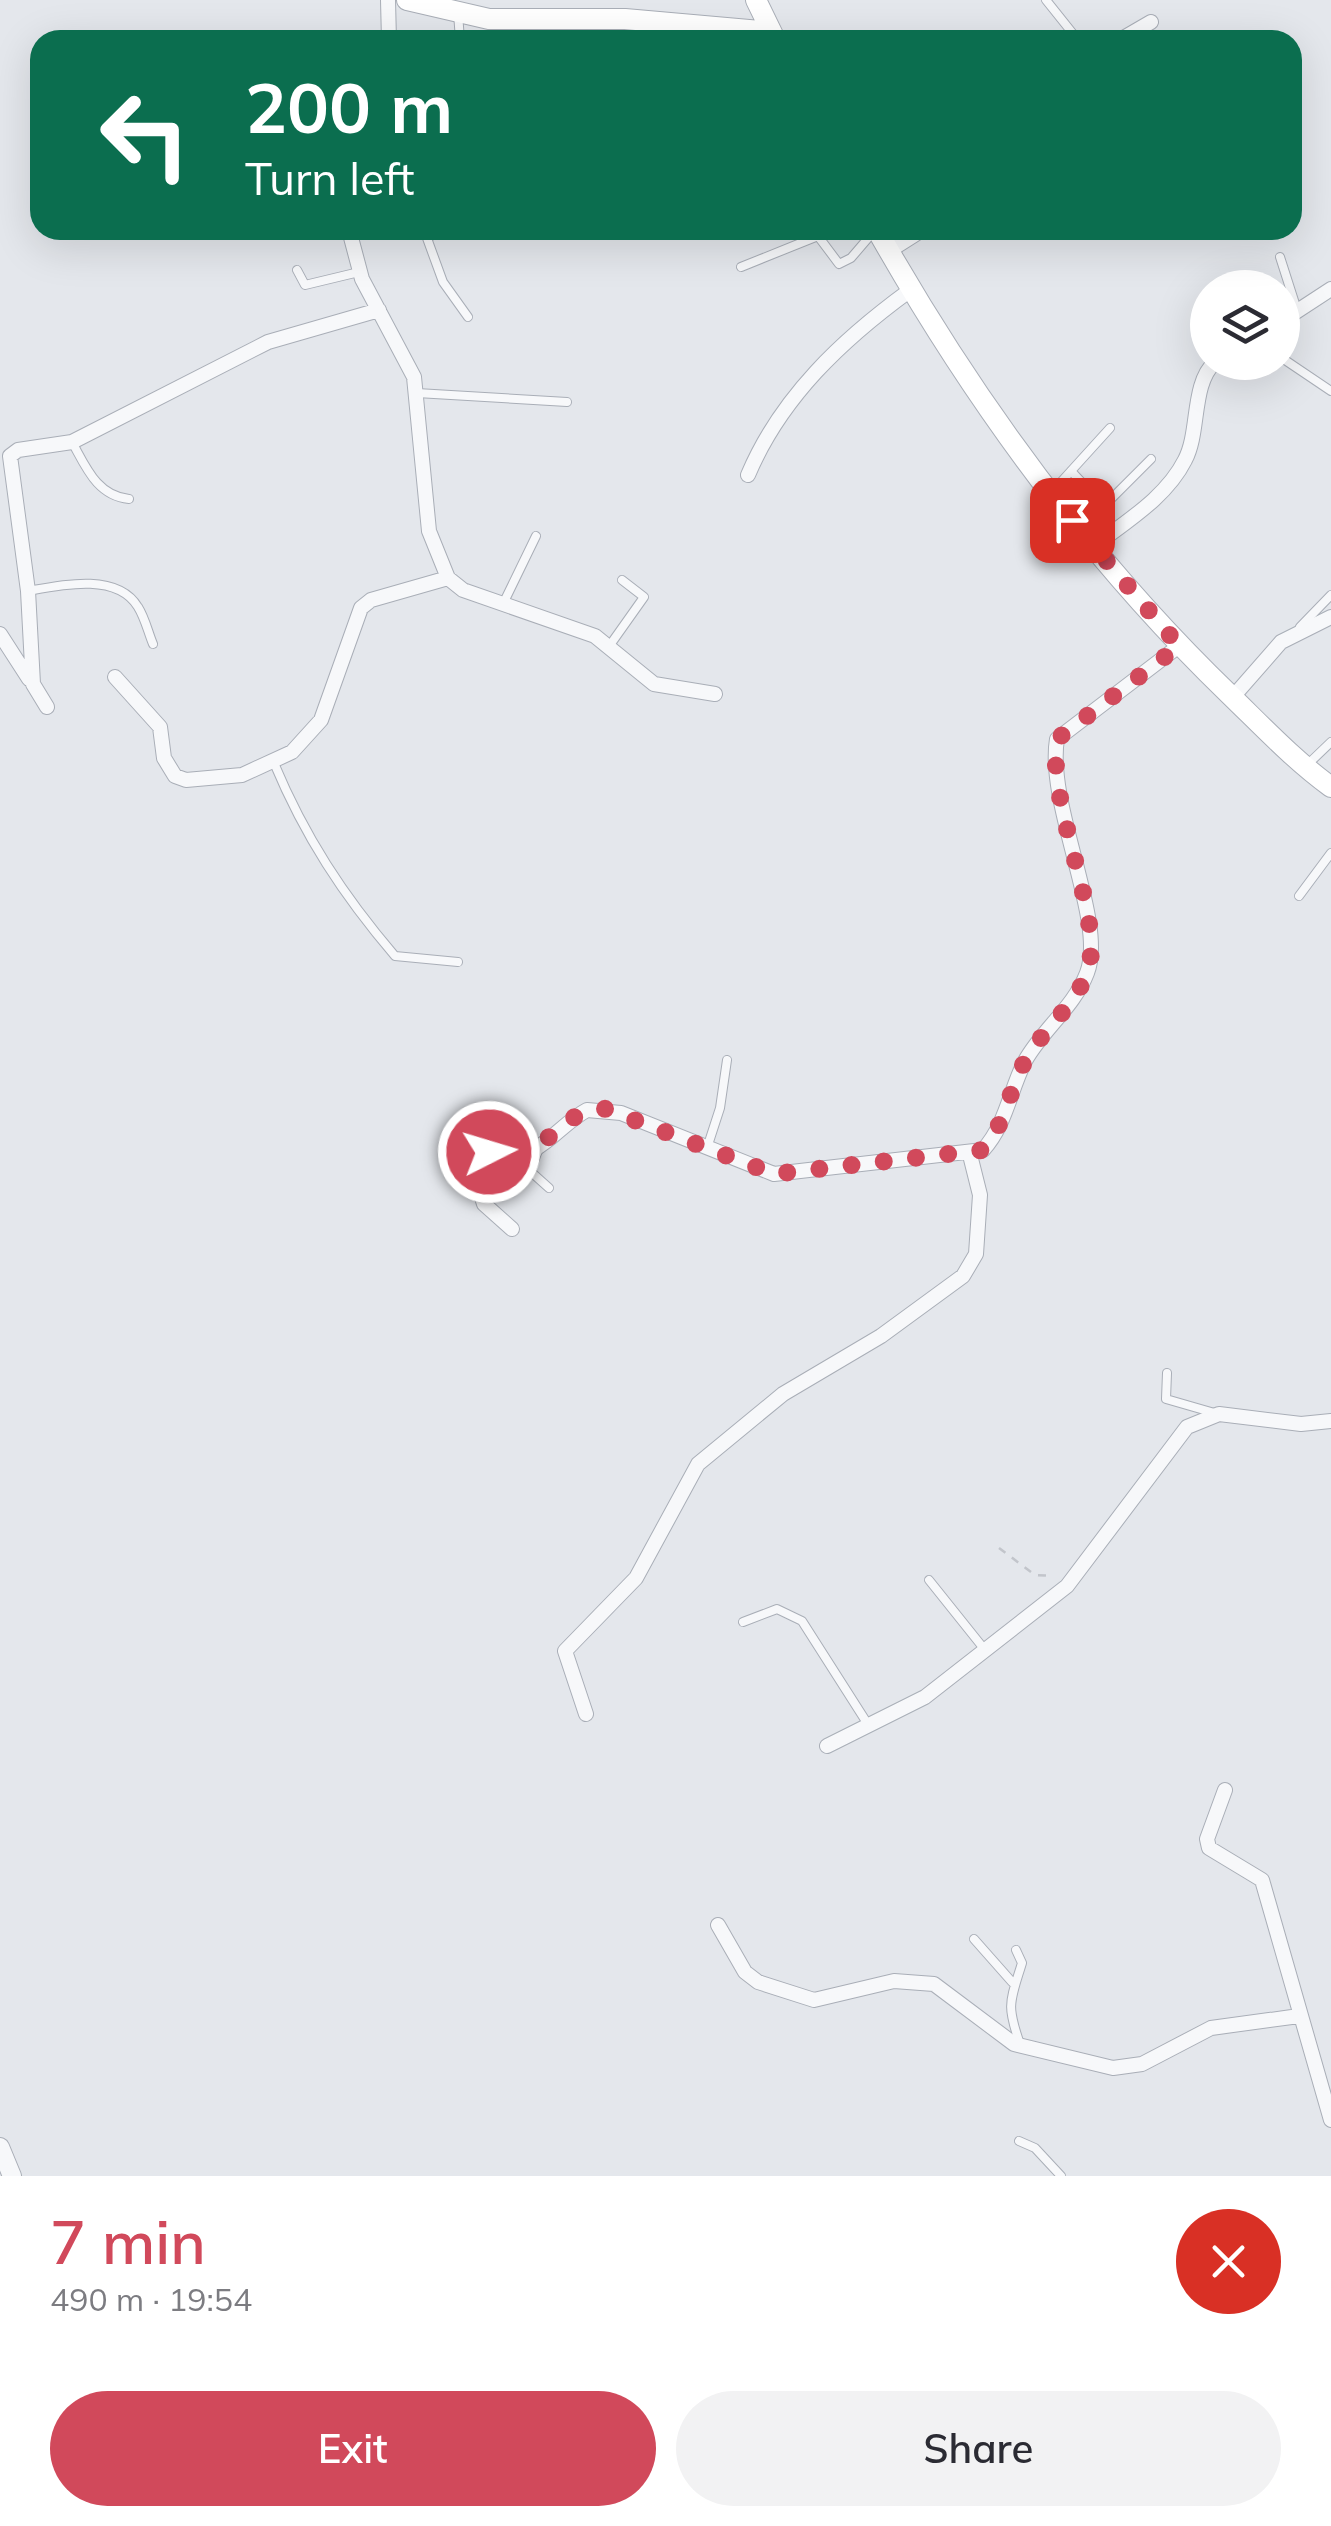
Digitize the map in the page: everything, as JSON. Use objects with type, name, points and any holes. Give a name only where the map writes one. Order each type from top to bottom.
[{"type":"main road","points":[[407,0],[489,19],[625,19],[721,30]]},
{"type":"main road","points":[[756,0],[770,30]]},
{"type":"main road","points":[[882,240],[909,291],[992,416],[1093,547],[1179,646],[1304,768],[1331,788]]},
{"type":"street","points":[[388,0],[388,30]]},
{"type":"street","points":[[1137,30],[1151,22]]},
{"type":"street","points":[[351,240],[359,272],[408,361],[417,393],[426,520],[448,578],[462,590],[582,630],[610,645],[654,684],[715,694]]},
{"type":"street","points":[[889,251],[906,240]]},
{"type":"street","points":[[1300,311],[1331,289]]},
{"type":"street","points":[[748,476],[762,442],[816,369],[909,291]]},
{"type":"street","points":[[33,684],[28,591],[8,462],[18,450],[72,442],[268,342],[380,310]]},
{"type":"street","points":[[1093,547],[1154,500],[1178,473],[1194,439],[1204,380]]},
{"type":"street","points":[[116,678],[160,728],[164,758],[175,776],[222,780],[274,763],[308,738],[321,720],[361,608],[372,600],[448,578]]},
{"type":"street","points":[[1232,698],[1271,651],[1293,634],[1331,618]]},
{"type":"street","points":[[0,634],[47,707]]},
{"type":"street","points":[[512,1229],[484,1204],[474,1172],[489,1152],[522,1153],[543,1143],[572,1118],[603,1108],[756,1169],[792,1176],[970,1155],[983,1150],[994,1138],[1024,1062],[1078,993],[1089,969],[1092,942],[1058,787],[1057,739],[1179,646]]},
{"type":"street","points":[[586,1714],[565,1651],[636,1578],[698,1464],[783,1394],[894,1327],[963,1276],[976,1254],[980,1195],[970,1155]]},
{"type":"street","points":[[827,1746],[925,1697],[1077,1576],[1173,1440],[1203,1418],[1218,1414],[1301,1424],[1331,1421]]},
{"type":"street","points":[[1225,1790],[1207,1839],[1209,1848],[1262,1880],[1331,2120]]},
{"type":"street","points":[[718,1926],[745,1972],[758,1982],[814,2000],[894,1981],[934,1984],[1021,2047],[1128,2069],[1211,2028],[1300,2016]]},
{"type":"street","points":[[0,2148],[12,2176]]},
{"type":"lane","points":[[1046,0],[1070,30]]},
{"type":"lane","points":[[458,13],[459,30]]},
{"type":"lane","points":[[428,240],[442,282],[468,317]]},
{"type":"lane","points":[[740,266],[808,240]]},
{"type":"lane","points":[[824,240],[839,264],[851,258],[867,240]]},
{"type":"lane","points":[[1280,257],[1284,270]]},
{"type":"lane","points":[[296,270],[305,285],[359,272]]},
{"type":"lane","points":[[1300,370],[1331,391]]},
{"type":"lane","points":[[417,393],[567,402]]},
{"type":"lane","points":[[1051,493],[1110,428]]},
{"type":"lane","points":[[72,442],[92,478],[114,498],[130,499]]},
{"type":"lane","points":[[1071,471],[1104,506],[1151,458]]},
{"type":"lane","points":[[504,604],[536,536]]},
{"type":"lane","points":[[610,645],[644,598],[622,580]]},
{"type":"lane","points":[[28,591],[80,581],[100,584],[138,606],[153,644]]},
{"type":"lane","points":[[1293,634],[1331,595]]},
{"type":"lane","points":[[1304,768],[1331,742]]},
{"type":"lane","points":[[274,763],[300,825],[342,893],[395,956],[458,962]]},
{"type":"lane","points":[[1299,896],[1331,853]]},
{"type":"lane","points":[[706,1148],[720,1108],[727,1060]]},
{"type":"lane","points":[[543,1143],[530,1171],[549,1188]]},
{"type":"lane","points":[[1166,1372],[1166,1399],[1218,1414]]},
{"type":"lane","points":[[929,1580],[985,1650]]},
{"type":"lane","points":[[743,1622],[777,1609],[802,1621],[869,1726]]},
{"type":"lane","points":[[974,1938],[1012,1982]]},
{"type":"lane","points":[[1016,1950],[1022,1962],[1012,1982],[1008,2010],[1021,2047]]},
{"type":"lane","points":[[1019,2141],[1035,2148],[1061,2176]]},
{"type":"path","points":[[999,1548],[1036,1576],[1077,1576]]},
{"type":"route","points":[[489,1152],[532,1151],[572,1118],[587,1110],[603,1108],[756,1169],[792,1176],[970,1155],[983,1150],[994,1138],[1024,1062],[1078,993],[1089,969],[1092,942],[1058,787],[1054,757],[1057,739],[1065,729],[1179,646],[1122,584],[1072,520]]}]
